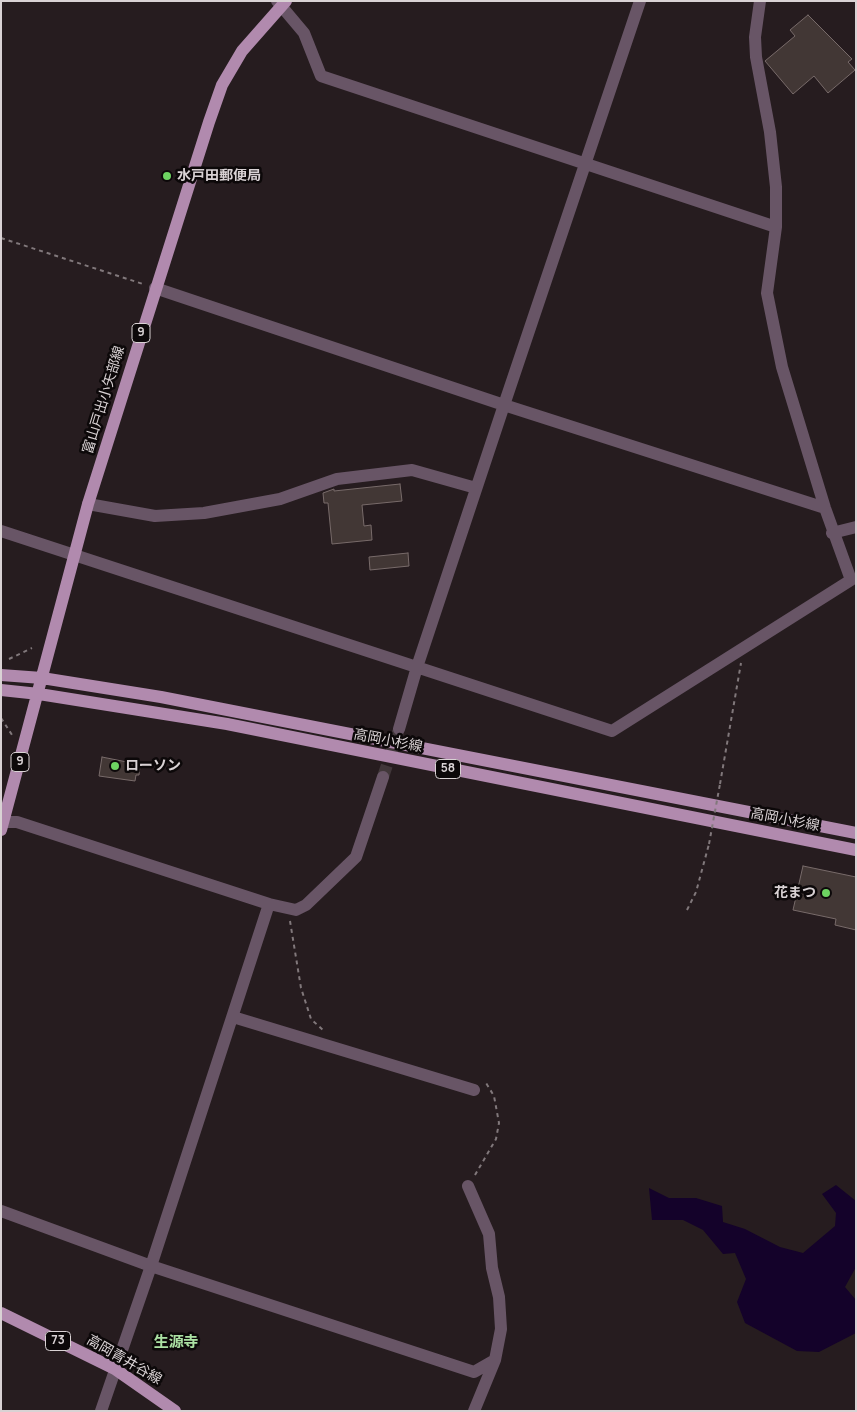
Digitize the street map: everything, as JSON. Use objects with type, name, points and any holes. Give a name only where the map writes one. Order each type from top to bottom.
[{"type":"main road","name":"富山戸出小矢部線","points":[[2,825],[39,694],[88,504],[155,288],[222,85],[242,51],[281,3]]},
{"type":"main road","name":"高岡小杉線","points":[[1,675],[42,678],[179,700],[856,834]]},
{"type":"main road","name":"高岡小杉線","points":[[1,690],[39,694],[227,724],[856,850]]},
{"type":"main road","name":"高岡青井谷線","points":[[1,1313],[115,1369],[175,1411]]},
{"type":"street","points":[[399,729],[476,488],[640,1]]},
{"type":"street","points":[[1,531],[612,732],[851,580],[832,533],[782,367],[766,293],[776,226],[776,187],[770,132],[756,57],[755,37],[760,1]]},
{"type":"street","points":[[281,3],[304,33],[321,76],[776,226]]},
{"type":"street","points":[[155,288],[504,405],[825,508]]},
{"type":"street","points":[[88,504],[155,516],[204,513],[280,499],[337,479],[412,470],[476,488]]},
{"type":"street","points":[[832,533],[856,527]]},
{"type":"street","points":[[2,825],[17,822],[269,904],[296,910],[306,905],[356,858],[383,778]]},
{"type":"street","points":[[101,1411],[151,1266],[269,904]]},
{"type":"street","points":[[232,1017],[474,1090]]},
{"type":"street","points":[[468,1186],[490,1234],[492,1268],[499,1297],[501,1329],[495,1360],[474,1411]]},
{"type":"street","points":[[1,1211],[151,1266],[474,1372],[495,1360]]},
{"type":"path","points":[[1,238],[155,288]]},
{"type":"path","points":[[9,659],[32,648]]},
{"type":"path","points":[[687,910],[696,892],[709,844],[743,648]]},
{"type":"path","points":[[1,718],[14,738]]},
{"type":"shaded area","points":[[836,1185],[856,1201],[856,1267],[845,1287],[856,1300],[856,1333],[819,1352],[797,1351],[745,1323],[737,1302],[746,1279],[735,1253],[723,1254],[703,1230],[683,1220],[652,1220],[649,1188],[669,1198],[696,1198],[722,1206],[723,1222],[745,1229],[780,1247],[803,1253],[835,1226],[836,1213],[822,1194]]},
{"type":"building","points":[[808,15],[852,59],[848,62],[855,70],[828,93],[814,76],[793,94],[765,61],[795,36],[790,30]]},
{"type":"building","points":[[400,484],[402,501],[362,505],[364,526],[371,525],[372,540],[332,544],[328,503],[324,503],[323,493],[334,489],[334,491]]},
{"type":"building","points":[[408,553],[409,566],[370,570],[369,557]]},
{"type":"building","points":[[102,757],[137,764],[137,766],[140,766],[139,775],[136,775],[135,781],[99,776]]},
{"type":"building","name":"花まつ","points":[[803,866],[856,877],[856,930],[835,925],[836,919],[793,910]]},
{"type":"tunnel","points":[[383,777],[399,729]]},
{"type":"place","name":"水戸田郵便局","points":[[167,176]]},
{"type":"place","name":"ローソン","points":[[115,766]]},
{"type":"place","name":"花まつ","points":[[826,893]]},
{"type":"district","name":"生源寺","points":[[176,1343]]}]
